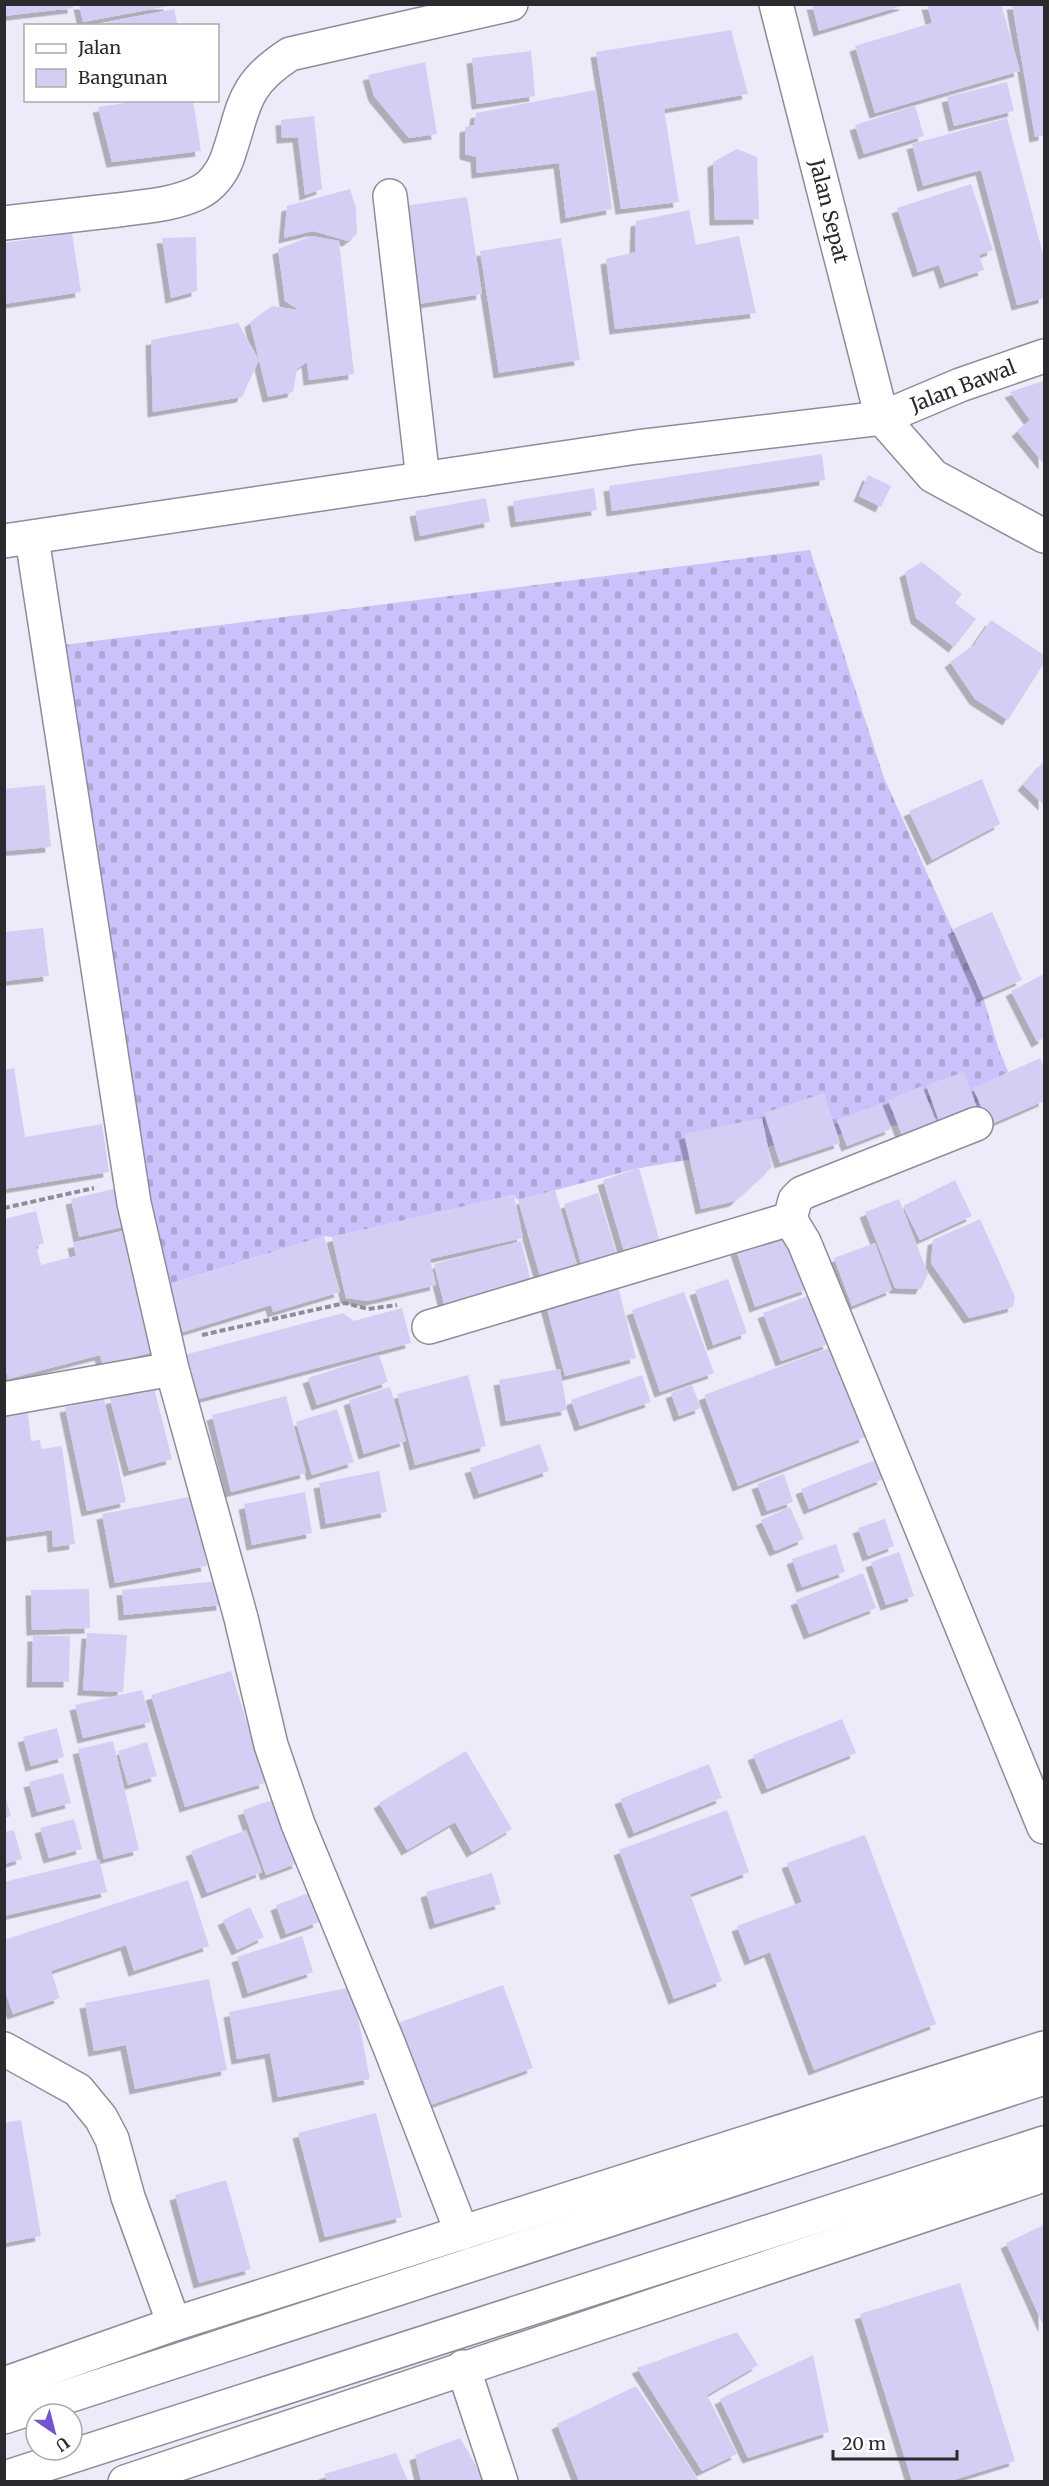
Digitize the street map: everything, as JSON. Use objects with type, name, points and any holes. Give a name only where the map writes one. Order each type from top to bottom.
[{"type":"main road","points":[[4,224],[162,204],[200,192],[215,180],[226,161],[241,108],[255,85],[267,69],[290,54],[511,4]]},
{"type":"main road","name":"Jalan Sepat","points":[[776,4],[882,418]]},
{"type":"main road","points":[[390,196],[423,479]]},
{"type":"main road","name":"Jalan Bawal","points":[[18,539],[638,447],[882,418],[960,385],[1044,356]]},
{"type":"main road","points":[[882,418],[933,476],[1044,536]]},
{"type":"main road","points":[[18,539],[130,1180],[169,1356],[241,1618],[270,1745],[298,1824],[389,2045],[462,2234]]},
{"type":"main road","points":[[976,1124],[802,1193],[795,1200],[790,1219],[804,1242],[1044,1827]]},
{"type":"main road","points":[[429,1327],[790,1219]]},
{"type":"main road","points":[[4,1398],[169,1356]]},
{"type":"main road","points":[[4,2384],[174,2324],[1044,2048]]},
{"type":"main road","points":[[4,2049],[78,2090],[101,2118],[112,2139],[128,2197],[174,2324]]},
{"type":"main road","points":[[4,2417],[1044,2078]]},
{"type":"main road","points":[[4,2478],[1044,2143]]},
{"type":"main road","points":[[124,2481],[1044,2175]]},
{"type":"main road","points":[[463,2367],[501,2481]]},
{"type":"path","points":[[4,1208],[130,1180]]},
{"type":"path","points":[[169,1356],[345,1303],[368,1309],[406,1303],[414,1306],[429,1327]]},
{"type":"green space","points":[[810,550],[884,778],[983,997],[999,1050],[1022,1104],[639,1168],[518,1200],[513,1195],[332,1237],[324,1236],[169,1284],[98,1017],[32,649]]},
{"type":"building","points":[[4,4],[73,4],[73,8],[4,16]]},
{"type":"building","points":[[79,4],[169,4],[169,6],[83,22]]},
{"type":"building","points":[[812,4],[905,4],[905,5],[819,31]]},
{"type":"building","points":[[927,4],[1001,4],[1020,71],[875,113],[855,46],[932,23]]},
{"type":"building","points":[[1012,4],[1044,4],[1044,135],[1035,137]]},
{"type":"building","points":[[174,9],[178,24],[99,24]]},
{"type":"building","points":[[731,30],[748,94],[664,109],[679,202],[621,209],[596,52]]},
{"type":"building","points":[[531,51],[535,96],[477,104],[472,58]]},
{"type":"building","points":[[425,62],[437,134],[409,138],[374,96],[368,75]]},
{"type":"building","points":[[1007,82],[1014,111],[954,126],[947,97]]},
{"type":"building","points":[[596,90],[612,209],[566,218],[559,163],[477,173],[476,157],[465,154],[465,127],[474,125],[476,113]]},
{"type":"building","points":[[132,102],[193,102],[201,151],[112,162],[98,107]]},
{"type":"building","points":[[915,106],[924,136],[864,154],[855,125]]},
{"type":"building","points":[[314,116],[322,189],[305,195],[298,137],[282,138],[281,120]]},
{"type":"building","points":[[1007,118],[1044,258],[1044,298],[1017,305],[981,170],[923,186],[912,144]]},
{"type":"building","points":[[737,149],[757,157],[759,219],[715,220],[713,162]]},
{"type":"building","points":[[971,184],[993,250],[979,255],[984,270],[945,283],[939,265],[918,272],[897,208]]},
{"type":"building","points":[[350,189],[356,208],[357,234],[348,241],[313,231],[284,238],[287,206]]},
{"type":"building","points":[[467,197],[482,294],[412,305],[397,207]]},
{"type":"building","points":[[689,210],[696,245],[739,236],[756,313],[615,329],[606,259],[635,252],[636,221]]},
{"type":"building","points":[[72,233],[81,292],[4,304],[4,243]]},
{"type":"building","points":[[312,236],[339,241],[354,374],[309,380],[307,362],[297,369],[293,392],[268,397],[250,322],[272,306],[299,310],[285,301],[278,249]]},
{"type":"building","points":[[196,237],[197,291],[171,298],[162,238]]},
{"type":"building","points":[[561,238],[580,360],[499,373],[480,251]]},
{"type":"building","points":[[238,323],[259,360],[242,397],[153,412],[151,340]]},
{"type":"building","points":[[1044,381],[1044,464],[1017,431],[1030,420],[1010,392]]},
{"type":"building","points":[[822,454],[825,480],[612,511],[609,486]]},
{"type":"building","points":[[868,475],[891,486],[881,507],[859,496]]},
{"type":"building","points":[[594,488],[597,510],[516,522],[513,501]]},
{"type":"building","points":[[486,498],[490,522],[420,536],[415,511]]},
{"type":"building","points":[[922,562],[962,594],[955,603],[976,619],[954,647],[916,618],[905,572]]},
{"type":"building","points":[[991,620],[1044,655],[1044,663],[1008,720],[975,699],[950,662],[974,645]]},
{"type":"building","points":[[1044,761],[1044,805],[1023,785]]},
{"type":"building","points":[[982,779],[1000,824],[932,860],[909,811]]},
{"type":"building","points":[[45,785],[51,847],[4,851],[4,789]]},
{"type":"building","points":[[992,912],[1022,980],[983,997],[953,929]]},
{"type":"building","points":[[43,928],[49,976],[4,981],[4,932]]},
{"type":"building","points":[[1044,974],[1044,1038],[1037,1042],[1011,991]]},
{"type":"building","points":[[1040,1058],[1044,1068],[1044,1101],[989,1125],[973,1088]]},
{"type":"building","points":[[14,1068],[25,1137],[102,1124],[109,1172],[4,1189],[4,1070]]},
{"type":"building","points":[[964,1072],[977,1108],[939,1121],[926,1085]]},
{"type":"building","points":[[922,1086],[936,1121],[902,1135],[888,1100]]},
{"type":"building","points":[[824,1093],[840,1143],[780,1163],[764,1113]]},
{"type":"building","points":[[881,1103],[891,1129],[847,1146],[837,1120]]},
{"type":"building","points":[[762,1118],[772,1167],[735,1201],[701,1209],[684,1134]]},
{"type":"building","points":[[639,1168],[661,1245],[625,1255],[603,1180]]},
{"type":"building","points":[[955,1180],[972,1216],[920,1240],[903,1206]]},
{"type":"building","points":[[122,1187],[131,1225],[79,1237],[71,1199]]},
{"type":"building","points":[[555,1190],[577,1265],[540,1276],[518,1200]]},
{"type":"building","points":[[598,1193],[618,1259],[583,1270],[564,1204]]},
{"type":"building","points":[[514,1195],[523,1238],[430,1259],[436,1285],[368,1301],[346,1298],[332,1237]]},
{"type":"building","points":[[899,1199],[928,1274],[921,1289],[895,1288],[865,1212]]},
{"type":"building","points":[[36,1211],[44,1243],[36,1246],[41,1265],[76,1256],[73,1243],[132,1229],[161,1350],[103,1365],[100,1355],[8,1379],[5,1365],[5,1219]]},
{"type":"building","points":[[980,1219],[1015,1297],[1013,1307],[969,1318],[931,1263],[933,1240]]},
{"type":"building","points":[[788,1232],[808,1289],[755,1307],[736,1250]]},
{"type":"building","points":[[324,1236],[340,1292],[273,1312],[271,1305],[183,1332],[169,1284]]},
{"type":"building","points":[[521,1241],[532,1285],[445,1308],[434,1264]]},
{"type":"building","points":[[875,1243],[892,1290],[852,1306],[834,1258]]},
{"type":"building","points":[[728,1279],[747,1333],[713,1345],[695,1290]]},
{"type":"building","points":[[618,1286],[636,1358],[565,1376],[546,1305]]},
{"type":"building","points":[[684,1292],[714,1373],[660,1392],[632,1310]]},
{"type":"building","points":[[810,1295],[829,1344],[781,1361],[763,1313]]},
{"type":"building","points":[[402,1308],[411,1343],[195,1400],[184,1355],[343,1313],[354,1321]]},
{"type":"building","points":[[832,1347],[865,1437],[738,1486],[704,1395]]},
{"type":"building","points":[[379,1355],[388,1382],[317,1405],[308,1378]]},
{"type":"building","points":[[560,1369],[567,1410],[506,1421],[499,1380]]},
{"type":"building","points":[[468,1375],[486,1446],[415,1465],[397,1394]]},
{"type":"building","points":[[642,1375],[651,1402],[580,1426],[571,1400]]},
{"type":"building","points":[[692,1385],[701,1408],[679,1416],[671,1393]]},
{"type":"building","points":[[390,1387],[406,1441],[364,1454],[349,1400]]},
{"type":"building","points":[[154,1388],[172,1459],[129,1471],[110,1399]]},
{"type":"building","points":[[286,1396],[306,1473],[231,1492],[212,1415]]},
{"type":"building","points":[[104,1399],[126,1502],[87,1511],[65,1407]]},
{"type":"building","points":[[337,1409],[354,1462],[312,1475],[296,1422]]},
{"type":"building","points":[[28,1413],[31,1441],[40,1440],[41,1449],[62,1446],[75,1544],[53,1547],[52,1530],[4,1537],[4,1417]]},
{"type":"building","points":[[540,1444],[549,1471],[479,1494],[470,1468]]},
{"type":"building","points":[[875,1460],[883,1479],[809,1509],[801,1489]]},
{"type":"building","points":[[379,1471],[387,1512],[326,1524],[319,1483]]},
{"type":"building","points":[[784,1474],[793,1502],[767,1511],[757,1484]]},
{"type":"building","points":[[305,1492],[312,1533],[252,1545],[244,1504]]},
{"type":"building","points":[[194,1496],[207,1566],[115,1583],[102,1514]]},
{"type":"building","points":[[790,1507],[804,1539],[775,1551],[761,1520]]},
{"type":"building","points":[[885,1519],[894,1546],[868,1556],[858,1528]]},
{"type":"building","points":[[836,1544],[845,1572],[802,1587],[792,1559]]},
{"type":"building","points":[[899,1552],[914,1596],[886,1605],[871,1562]]},
{"type":"building","points":[[863,1573],[876,1608],[809,1634],[796,1600]]},
{"type":"building","points":[[220,1581],[222,1605],[124,1615],[122,1590]]},
{"type":"building","points":[[89,1589],[90,1628],[32,1630],[31,1590]]},
{"type":"building","points":[[87,1633],[127,1635],[123,1692],[83,1690]]},
{"type":"building","points":[[33,1636],[70,1636],[69,1682],[32,1682]]},
{"type":"building","points":[[231,1671],[265,1783],[185,1807],[151,1695]]},
{"type":"building","points":[[142,1690],[151,1722],[83,1738],[75,1705]]},
{"type":"building","points":[[842,1719],[856,1753],[767,1789],[753,1755]]},
{"type":"building","points":[[57,1728],[64,1757],[31,1766],[23,1737]]},
{"type":"building","points":[[113,1741],[139,1850],[104,1859],[78,1749]]},
{"type":"building","points":[[147,1742],[157,1776],[128,1785],[118,1751]]},
{"type":"building","points":[[466,1751],[512,1829],[472,1852],[455,1822],[407,1850],[379,1803]]},
{"type":"building","points":[[709,1764],[722,1798],[634,1833],[620,1799]]},
{"type":"building","points":[[63,1773],[71,1803],[37,1812],[29,1782]]},
{"type":"building","points":[[4,1792],[11,1816],[4,1818]]},
{"type":"building","points":[[275,1799],[298,1863],[266,1875],[243,1810]]},
{"type":"building","points":[[727,1810],[749,1872],[690,1894],[722,1981],[674,1999],[619,1850]]},
{"type":"building","points":[[74,1819],[82,1849],[49,1858],[40,1828]]},
{"type":"building","points":[[14,1830],[22,1859],[4,1864],[4,1832]]},
{"type":"building","points":[[246,1830],[262,1872],[207,1893],[191,1851]]},
{"type":"building","points":[[865,1835],[936,2024],[814,2070],[770,1952],[750,1960],[737,1926],[802,1902],[787,1863]]},
{"type":"building","points":[[99,1859],[107,1892],[4,1916],[4,1882]]},
{"type":"building","points":[[492,1873],[501,1904],[435,1924],[426,1892]]},
{"type":"building","points":[[188,1880],[209,1946],[134,1971],[126,1945],[51,1971],[60,1998],[13,2014],[4,1988],[4,1940]]},
{"type":"building","points":[[309,1893],[319,1922],[286,1934],[276,1905]]},
{"type":"building","points":[[250,1907],[264,1937],[237,1950],[223,1920]]},
{"type":"building","points":[[302,1936],[313,1972],[248,1993],[237,1957]]},
{"type":"building","points":[[209,1979],[227,2070],[135,2089],[126,2045],[94,2051],[85,2003]]},
{"type":"building","points":[[503,1985],[533,2068],[428,2106],[398,2023]]},
{"type":"building","points":[[352,1987],[370,2079],[278,2097],[270,2053],[237,2059],[229,2012]]},
{"type":"building","points":[[376,2113],[402,2217],[325,2237],[298,2133]]},
{"type":"building","points":[[21,2120],[41,2236],[4,2243],[4,2123]]},
{"type":"building","points":[[226,2180],[251,2269],[199,2283],[175,2195]]},
{"type":"building","points":[[1044,2225],[1044,2327],[1006,2243]]},
{"type":"building","points":[[960,2283],[1015,2461],[950,2481],[912,2481],[860,2314]]},
{"type":"building","points":[[737,2332],[758,2365],[707,2395],[737,2454],[702,2471],[637,2368]]},
{"type":"building","points":[[813,2355],[829,2432],[748,2458],[720,2399]]},
{"type":"building","points":[[636,2386],[699,2481],[579,2481],[557,2424]]},
{"type":"building","points":[[460,2438],[485,2481],[421,2481],[415,2455]]},
{"type":"building","points":[[396,2453],[408,2481],[327,2481],[324,2474]]}]
